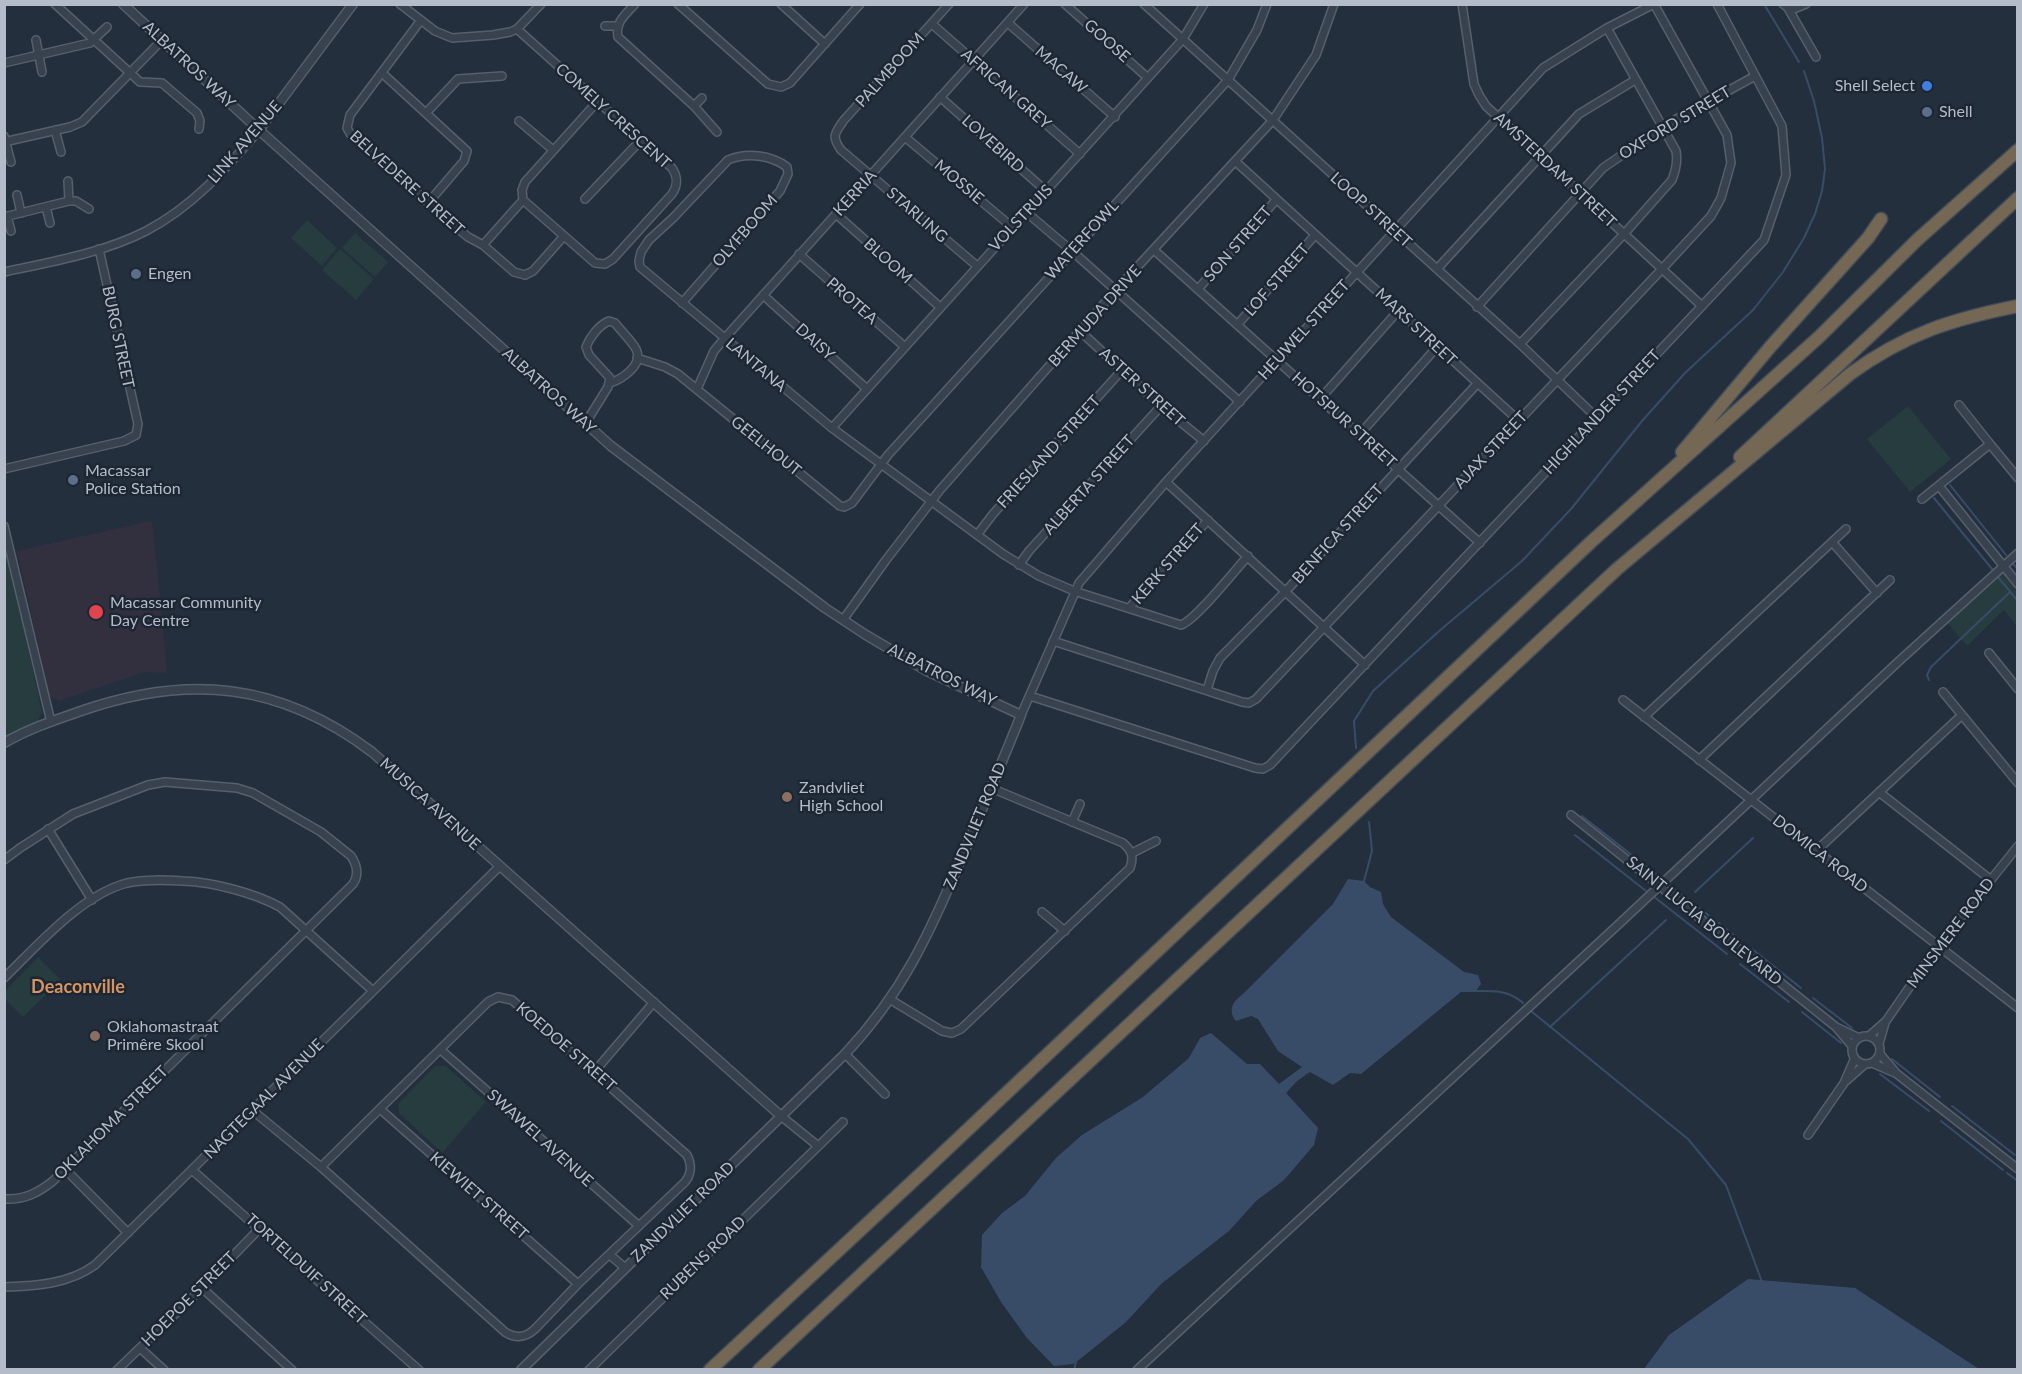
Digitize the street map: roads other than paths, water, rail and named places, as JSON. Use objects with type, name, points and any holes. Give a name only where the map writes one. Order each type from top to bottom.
[{"type":"highway","points":[[710,1370],[1591,542],[1819,336],[1917,240],[2018,150]]},
{"type":"highway","points":[[1642,550],[2018,198]]},
{"type":"highway","points":[[1653,488],[1770,346],[1868,238],[1881,219]]},
{"type":"highway","points":[[759,1370],[1617,569],[1850,374],[1870,360],[1908,338],[1943,324],[2018,306]]},
{"type":"street","name":"ALBATROS WAY","points":[[123,4],[585,424],[680,499],[843,620],[910,662],[1021,715]]},
{"type":"street","name":"LINK AVENUE","points":[[4,272],[99,249],[146,231],[183,207],[234,160],[353,4]]},
{"type":"street","points":[[400,4],[440,34],[452,38],[503,34],[517,29],[541,4]]},
{"type":"street","points":[[634,4],[617,26],[618,37],[694,106],[717,132]]},
{"type":"street","points":[[678,4],[772,86],[781,87],[790,83],[860,4]]},
{"type":"street","points":[[781,4],[825,44]]},
{"type":"street","name":"PALMBOOM","points":[[835,137],[844,120],[949,4]]},
{"type":"street","name":"KERRIA","points":[[697,389],[714,351],[724,339],[1024,4]]},
{"type":"street","name":"GOOSE","points":[[1065,4],[1148,78]]},
{"type":"street","name":"LOOP STREET","points":[[1144,4],[1520,344],[1597,418]]},
{"type":"street","name":"VOLSTRUIS","points":[[832,428],[1012,227],[1115,117],[1183,39],[1204,4]]},
{"type":"street","name":"WATERFOWL","points":[[881,464],[1228,80],[1257,30],[1267,4]]},
{"type":"street","name":"BERMUDA DRIVE","points":[[843,620],[931,501],[1116,290],[1273,120],[1316,55],[1334,4]]},
{"type":"street","name":"AMSTERDAM STREET","points":[[1462,4],[1474,84],[1486,106],[1702,306]]},
{"type":"street","name":"HEUWEL STREET","points":[[1021,715],[1074,591],[1116,537],[1543,68],[1607,28],[1654,4]]},
{"type":"street","name":"AJAX STREET","points":[[1053,641],[1242,702],[1249,703],[1256,699],[1662,269],[1712,216],[1726,184],[1731,163],[1727,135],[1654,4]]},
{"type":"street","name":"HIGHLANDER STREET","points":[[1030,696],[1255,768],[1263,769],[1270,765],[1764,240],[1786,175],[1782,126],[1717,4]]},
{"type":"street","points":[[1806,4],[1786,7],[1816,57]]},
{"type":"street","points":[[58,6],[129,73],[141,82],[156,81],[165,85],[197,112],[200,121],[199,129]]},
{"type":"street","name":"BELVEDERE STREET","points":[[421,20],[350,115],[347,128],[351,135],[428,203],[468,237],[483,245],[523,200],[522,190],[525,182],[597,102]]},
{"type":"street","name":"MACAW","points":[[1008,23],[1115,117]]},
{"type":"street","name":"AFRICAN GREY","points":[[932,24],[1080,154]]},
{"type":"street","points":[[605,26],[617,26]]},
{"type":"street","points":[[4,63],[95,41],[107,27]]},
{"type":"street","points":[[1520,344],[1624,234],[1672,180],[1676,171],[1678,162],[1676,151],[1664,126],[1635,80],[1607,28]]},
{"type":"street","name":"COMELY CRESCENT","points":[[517,29],[676,174],[676,186],[672,194],[613,260],[605,264],[595,263],[523,200]]},
{"type":"street","points":[[36,40],[42,72]]},
{"type":"street","points":[[11,162],[5,140],[76,125],[88,117],[162,40]]},
{"type":"street","points":[[382,73],[464,147],[467,153],[464,161],[428,203]]},
{"type":"street","points":[[426,113],[458,79],[502,76]]},
{"type":"street","name":"OXFORD STREET","points":[[1477,306],[1580,192],[1610,163],[1664,126],[1755,76]]},
{"type":"street","points":[[1437,269],[1579,114],[1635,80]]},
{"type":"street","points":[[694,106],[702,98]]},
{"type":"street","name":"LOVEBIRD","points":[[940,98],[1046,191]]},
{"type":"street","points":[[519,122],[553,150]]},
{"type":"street","points":[[55,130],[61,152]]},
{"type":"street","name":"STARLING","points":[[835,137],[835,142],[841,150],[977,266]]},
{"type":"street","name":"MOSSIE","points":[[905,137],[1012,227]]},
{"type":"street","points":[[585,199],[640,141]]},
{"type":"street","name":"OLYFBOOM","points":[[639,261],[641,252],[649,240],[728,160],[748,155],[779,161],[787,168],[788,174],[780,191],[682,303]]},
{"type":"street","name":"MARS STREET","points":[[1235,161],[1518,420]]},
{"type":"street","points":[[68,181],[69,201]]},
{"type":"street","points":[[17,195],[21,213]]},
{"type":"street","name":"SON STREET","points":[[1199,288],[1276,200]]},
{"type":"street","points":[[10,231],[6,217],[69,201],[76,201],[89,208]]},
{"type":"street","points":[[46,207],[50,223]]},
{"type":"street","points":[[1026,212],[1240,402]]},
{"type":"street","name":"BLOOM","points":[[836,214],[940,308]]},
{"type":"street","name":"LOF STREET","points":[[1238,324],[1315,235]]},
{"type":"street","points":[[483,245],[514,272],[525,275],[533,271],[564,236]]},
{"type":"street","name":"BURG STREET","points":[[4,469],[129,439],[136,435],[138,424],[99,249]]},
{"type":"street","name":"HOTSPUR STREET","points":[[1154,250],[1199,288],[1480,543]]},
{"type":"street","name":"PROTEA","points":[[799,254],[905,347]]},
{"type":"street","name":"LANTANA","points":[[639,261],[640,267],[832,428],[1019,565],[1074,591],[1181,625],[1187,623],[1248,556]]},
{"type":"street","name":"DAISY","points":[[763,295],[867,389]]},
{"type":"street","points":[[1321,398],[1398,311]]},
{"type":"street","points":[[585,424],[610,383],[626,376],[635,366],[637,358],[637,351],[615,323],[609,321],[590,338],[586,347],[589,355],[608,374],[610,383]]},
{"type":"street","name":"ASTER STREET","points":[[1080,331],[1161,406],[1204,441]]},
{"type":"street","points":[[1360,434],[1437,347]]},
{"type":"street","name":"GEELHOUT","points":[[637,358],[665,367],[697,389],[840,506],[844,507],[852,503],[881,464]]},
{"type":"street","name":"FRIESLAND STREET","points":[[977,535],[993,514],[1122,370]]},
{"type":"street","name":"BENFICA STREET","points":[[1208,690],[1213,671],[1220,658],[1477,384]]},
{"type":"street","points":[[1959,405],[2018,478]]},
{"type":"street","name":"ALBERTA STREET","points":[[1019,565],[1029,551],[1161,406]]},
{"type":"street","points":[[1922,499],[1990,444]]},
{"type":"street","points":[[1166,482],[1365,665]]},
{"type":"street","points":[[1939,486],[2018,584]]},
{"type":"street","name":"KERK STREET","points":[[1129,608],[1208,520]]},
{"type":"street","points":[[4,526],[51,722]]},
{"type":"street","points":[[1644,717],[1846,529]]},
{"type":"street","points":[[1832,542],[1877,592]]},
{"type":"street","points":[[1137,1370],[2018,553]]},
{"type":"street","points":[[1699,760],[1890,580]]},
{"type":"street","points":[[1989,653],[2018,689]]},
{"type":"street","name":"MUSICA AVENUE","points":[[4,743],[51,722],[127,697],[165,690],[217,690],[267,698],[307,712],[358,742],[782,1116]]},
{"type":"street","points":[[1943,692],[2018,783]]},
{"type":"street","name":"DOMICA ROAD","points":[[1623,700],[2015,1006]]},
{"type":"street","name":"ZANDVLIET ROAD","points":[[521,1370],[845,1054],[891,1000],[926,939],[1021,715]]},
{"type":"street","points":[[1816,851],[1962,715]]},
{"type":"street","name":"OKLAHOMA STREET","points":[[4,1199],[17,1199],[34,1194],[48,1185],[352,884],[357,874],[355,862],[351,856],[321,832],[253,793],[237,788],[157,783],[83,810],[48,829]]},
{"type":"street","points":[[891,1000],[937,1028],[952,1033],[961,1029],[1127,872],[1132,862],[1132,854],[1123,843],[991,788]]},
{"type":"street","points":[[1879,792],[1991,880]]},
{"type":"street","points":[[1072,822],[1080,804]]},
{"type":"street","name":"SAINT LUCIA BOULEVARD","points":[[1571,815],[1836,1027],[1852,1046]]},
{"type":"street","points":[[4,860],[48,829],[92,900]]},
{"type":"street","points":[[1132,854],[1156,841]]},
{"type":"street","name":"MINSMERE ROAD","points":[[1869,1036],[1886,1021],[1938,946],[2018,846]]},
{"type":"street","name":"NAGTEGAAL AVENUE","points":[[4,1287],[60,1281],[85,1272],[128,1233],[500,866]]},
{"type":"street","points":[[4,978],[60,924],[92,900],[116,887],[134,882],[164,880],[221,886],[274,904],[306,929],[373,991]]},
{"type":"street","points":[[1042,912],[1065,931]]},
{"type":"street","points":[[2015,1006],[2018,996]]},
{"type":"street","name":"KOEDOE STREET","points":[[252,1110],[321,1167],[505,1332],[521,1337],[530,1333],[685,1182],[690,1172],[690,1161],[687,1155],[595,1071],[512,1000],[498,997],[488,1002],[321,1167]]},
{"type":"street","points":[[595,1071],[654,1002]]},
{"type":"street","name":"MINSMERE ROAD","points":[[1879,1044],[1886,1021]]},
{"type":"street","name":"SAINT LUCIA BOULEVARD","points":[[1836,1027],[1859,1038]]},
{"type":"street","points":[[1808,1135],[1844,1083],[1854,1060],[1852,1046],[1859,1038],[1869,1036],[1879,1044],[1880,1054],[1897,1074],[2018,1169]]},
{"type":"street","name":"SWAWEL AVENUE","points":[[441,1050],[639,1226]]},
{"type":"street","points":[[845,1054],[885,1094]]},
{"type":"street","points":[[1844,1083],[1864,1065],[1872,1063],[1880,1054]]},
{"type":"street","points":[[1854,1060],[1864,1065]]},
{"type":"street","points":[[1872,1063],[1897,1074]]},
{"type":"street","name":"KIEWIET STREET","points":[[380,1109],[578,1284]]},
{"type":"street","points":[[782,1116],[818,1146]]},
{"type":"street","name":"RUBENS ROAD","points":[[589,1370],[843,1122]]},
{"type":"street","points":[[65,1169],[128,1233]]},
{"type":"street","name":"TORTELDUIF STREET","points":[[192,1170],[260,1227],[420,1370]]},
{"type":"street","name":"HOEPOE STREET","points":[[117,1370],[202,1288],[260,1227]]},
{"type":"street","points":[[610,1255],[625,1269]]},
{"type":"street","points":[[202,1288],[292,1370]]},
{"type":"street","points":[[140,1348],[164,1370]]},
{"type":"water","points":[[1348,879],[1364,881],[1381,892],[1383,904],[1391,917],[1464,972],[1478,975],[1481,984],[1475,992],[1461,992],[1361,1074],[1350,1073],[1333,1085],[1310,1072],[1297,1081],[1286,1093],[1318,1128],[1314,1145],[1284,1180],[1256,1201],[1229,1231],[1161,1284],[1126,1322],[1073,1364],[1054,1366],[1027,1338],[1001,1302],[981,1267],[982,1235],[1002,1213],[1025,1196],[1056,1158],[1082,1135],[1143,1097],[1189,1058],[1200,1038],[1211,1033],[1247,1064],[1260,1064],[1279,1084],[1302,1067],[1278,1051],[1258,1019],[1251,1016],[1236,1021],[1232,1014],[1232,1007],[1333,904]]},
{"type":"water","points":[[1748,1279],[1855,1288],[1979,1369],[1644,1369],[1669,1335]]},
{"type":"waterway","points":[[1764,4],[1799,62]]},
{"type":"waterway","points":[[1356,748],[1354,721],[1373,691],[1522,561],[1571,509],[1642,421],[1685,373],[1753,310],[1783,272],[1804,238],[1815,214],[1822,191],[1825,169],[1822,138],[1814,101],[1804,71]]},
{"type":"waterway","points":[[1950,485],[2006,555]]},
{"type":"waterway","points":[[1934,498],[1992,569]]},
{"type":"waterway","points":[[2012,563],[2018,569]]},
{"type":"waterway","points":[[1997,576],[2018,601]]},
{"type":"waterway","points":[[1929,680],[1927,675],[1931,667],[2010,592]]},
{"type":"waterway","points":[[1582,816],[1661,878]]},
{"type":"waterway","points":[[1364,881],[1372,851],[1369,822]]},
{"type":"waterway","points":[[1575,835],[1646,891]]},
{"type":"waterway","points":[[1695,892],[1753,838]]},
{"type":"waterway","points":[[1667,883],[1739,939]]},
{"type":"waterway","points":[[1653,896],[1727,954]]},
{"type":"waterway","points":[[1550,1027],[1666,920]]},
{"type":"waterway","points":[[1752,949],[1801,988]]},
{"type":"waterway","points":[[1740,964],[1789,1002]]},
{"type":"waterway","points":[[1476,991],[1507,993],[1523,1003]]},
{"type":"waterway","points":[[1813,998],[1852,1028]]},
{"type":"waterway","points":[[1531,1011],[1688,1139],[1726,1185],[1762,1282]]},
{"type":"waterway","points":[[1802,1012],[1841,1043]]},
{"type":"waterway","points":[[1892,1059],[1940,1097]]},
{"type":"waterway","points":[[1880,1074],[1929,1111]]},
{"type":"waterway","points":[[1952,1106],[2015,1155]]},
{"type":"waterway","points":[[1941,1121],[2003,1170]]},
{"type":"waterway","points":[[2007,1173],[2018,1181]]},
{"type":"waterway","points":[[1074,1370],[1076,1362]]},
{"type":"place","name":"Shell Select","points":[[1927,86]]},
{"type":"place","name":"Shell","points":[[1927,112]]},
{"type":"place","name":"Engen","points":[[136,274]]},
{"type":"place","name":"Macassar Police Station","points":[[73,480]]},
{"type":"place","name":"Macassar Community Day Centre","points":[[96,612]]},
{"type":"place","name":"Zandvliet High School","points":[[787,797]]},
{"type":"place","name":"Oklahomastraat Primêre Skool","points":[[95,1036]]},
{"type":"district","name":"Deaconville","points":[[78,987]]}]
